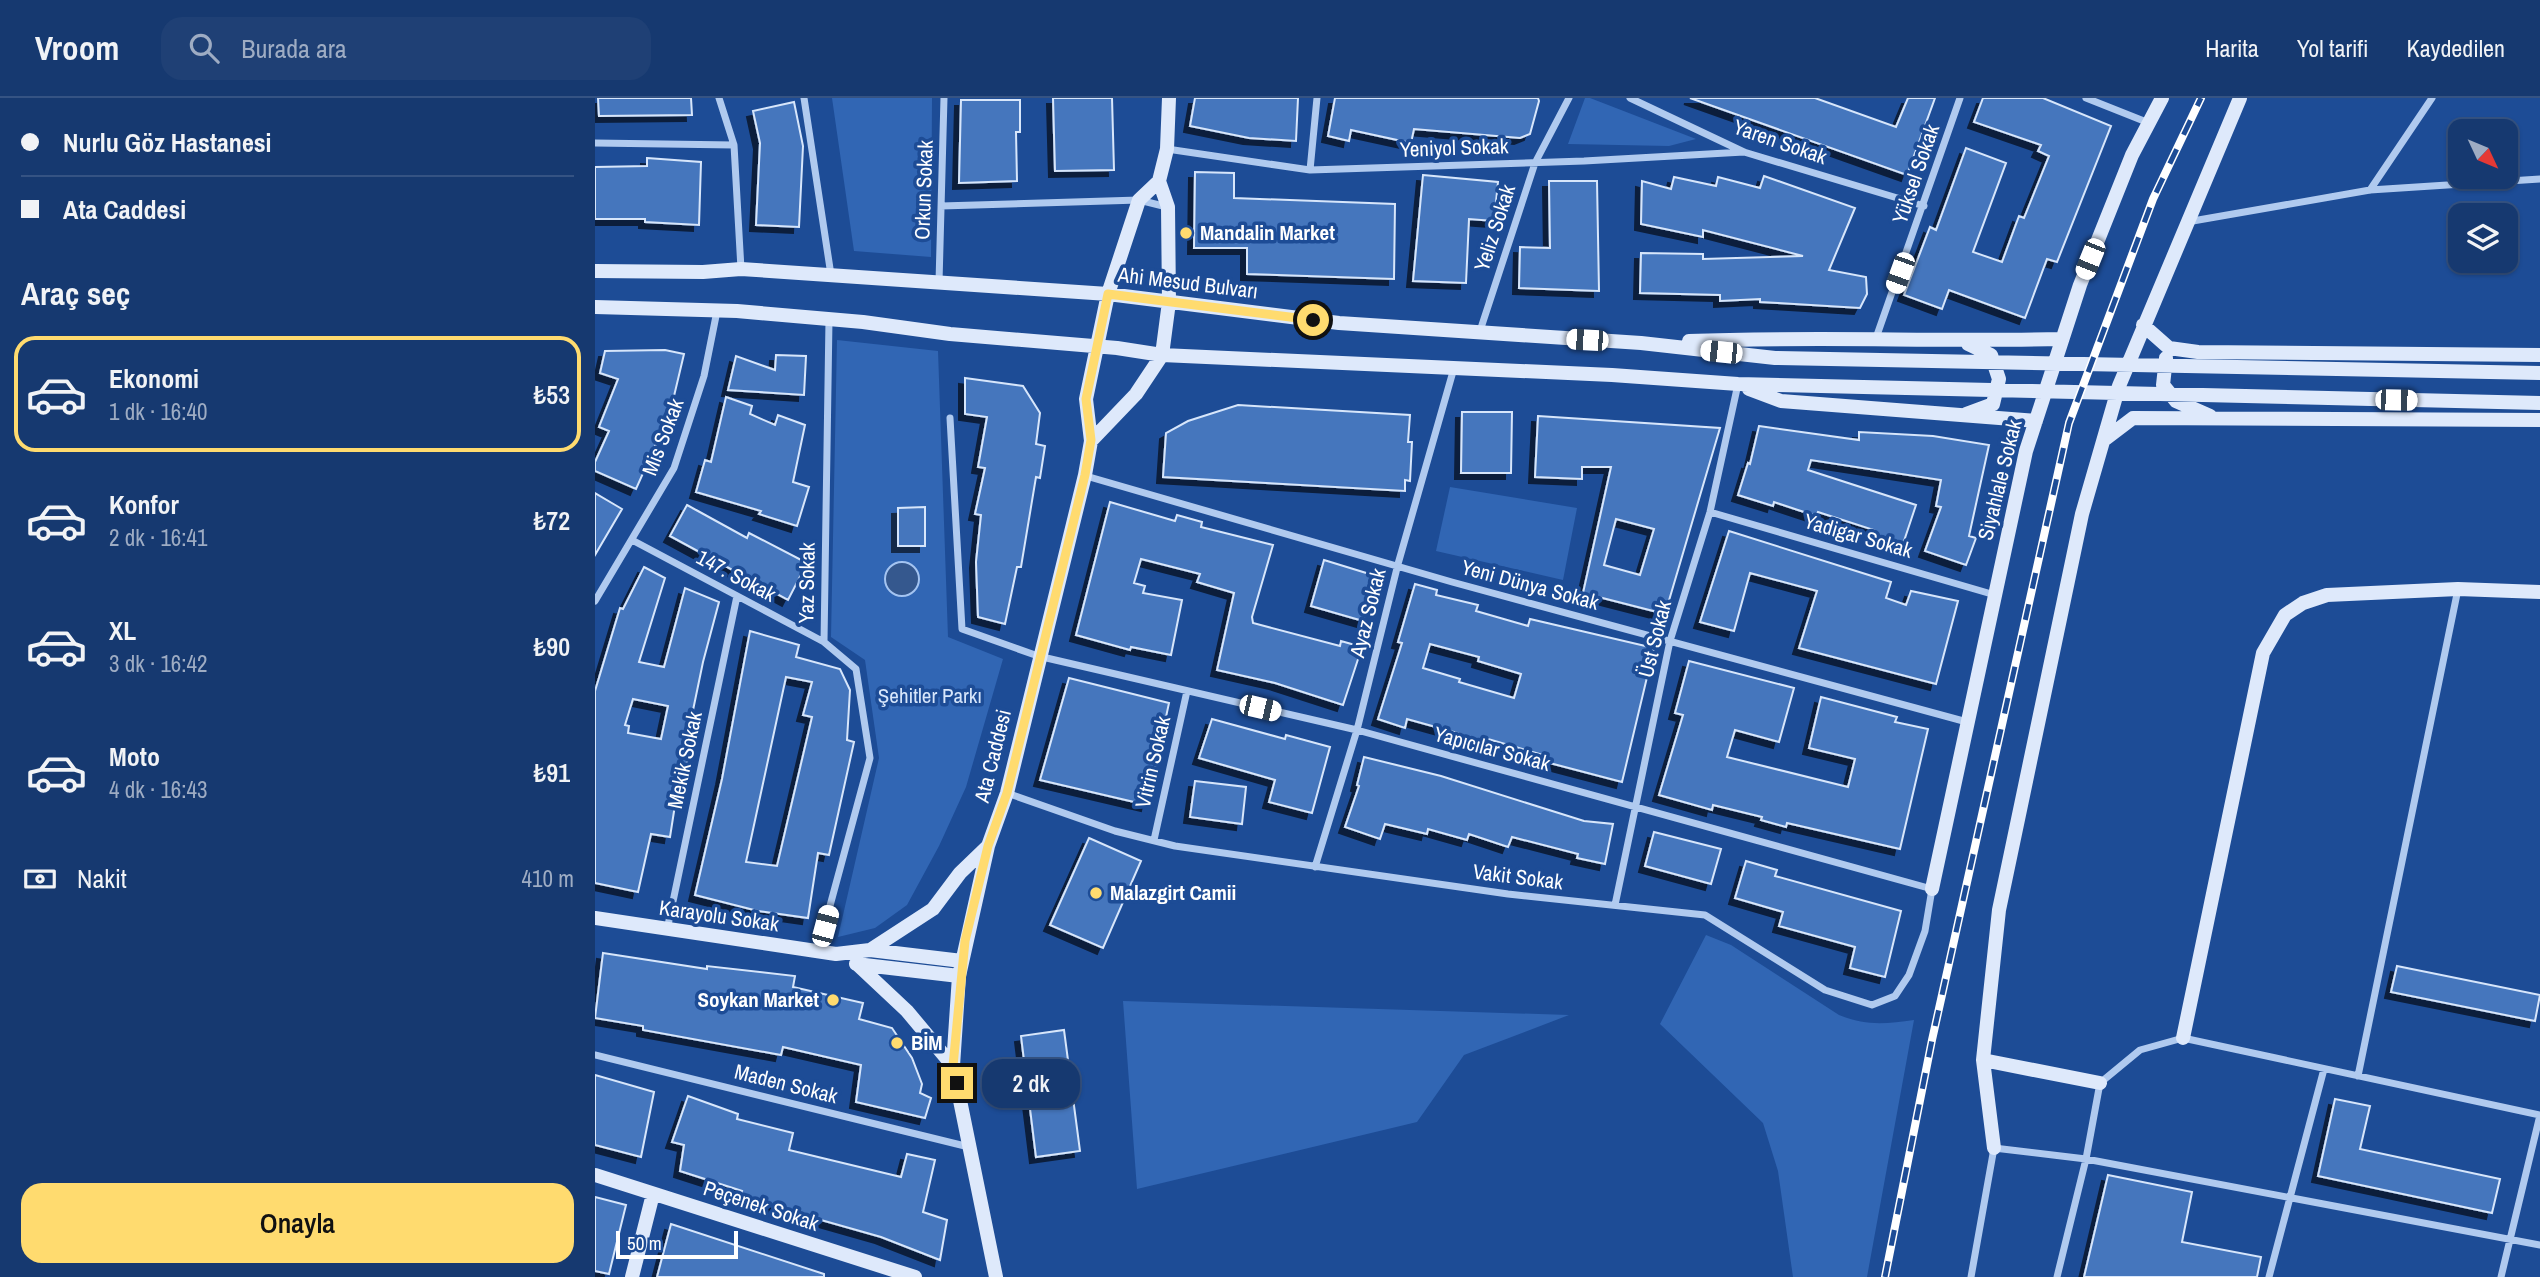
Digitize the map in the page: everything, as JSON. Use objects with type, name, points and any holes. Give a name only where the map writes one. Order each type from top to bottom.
[{"type":"main road","points":[[1139,200],[1159,181],[1167,149],[1169,98]]},
{"type":"main road","name":"Siyahlale Sokak","points":[[1932,889],[2026,451],[2080,285],[2132,155],[2162,98]]},
{"type":"main road","points":[[1994,1148],[1983,1060],[1999,910],[2083,514],[2119,386],[2240,98]]},
{"type":"main road","points":[[1091,440],[1136,394],[1162,355],[1169,302],[1168,207],[1159,181]]},
{"type":"main road","name":"Ata Caddesi","points":[[996,1277],[953,1066],[959,976],[988,846],[1007,793],[1038,656],[1085,475],[1091,440],[1086,399],[1108,294],[1139,200]]},
{"type":"main road","name":"Ahi Mesud Bulvarı","points":[[595,271],[741,270],[1108,294],[1339,323],[1641,343],[1775,358],[2540,373]]},
{"type":"main road","points":[[595,307],[717,311],[829,319],[1162,355],[1738,384],[2535,403]]},
{"type":"main road","points":[[2143,325],[2169,348],[2197,352],[2540,355]]},
{"type":"main road","points":[[1641,343],[1796,337],[1963,342],[2062,339]]},
{"type":"main road","points":[[1961,416],[1993,404],[1999,379],[1991,355],[1963,342]]},
{"type":"main road","points":[[2197,352],[2167,357],[2163,385],[2176,401],[2217,419]]},
{"type":"main road","points":[[1738,384],[1781,401],[2036,421]]},
{"type":"main road","points":[[2104,440],[2133,418],[2540,420]]},
{"type":"main road","points":[[2183,1038],[2263,653],[2270,636],[2285,615],[2303,603],[2327,595],[2458,589],[2540,592]]},
{"type":"main road","points":[[870,950],[933,909],[960,873],[988,846]]},
{"type":"main road","name":"Karayolu Sokak","points":[[595,918],[818,950],[837,954],[857,965],[959,976]]},
{"type":"main road","name":"Karayolu Sokak","points":[[837,954],[870,950],[962,961]]},
{"type":"main road","points":[[857,965],[907,1011],[953,1066]]},
{"type":"main road","points":[[1983,1060],[2100,1083]]},
{"type":"main road","name":"Peçenek Sokak","points":[[595,1175],[915,1277]]},
{"type":"main road","points":[[632,1277],[653,1194]]},
{"type":"street","points":[[719,98],[734,145],[741,270]]},
{"type":"street","points":[[804,98],[832,276]]},
{"type":"street","name":"Orkun Sokak","points":[[939,283],[944,98]]},
{"type":"street","points":[[1310,170],[1317,98]]},
{"type":"street","name":"Yeliz Sokak","points":[[1479,334],[1535,163],[1569,98]]},
{"type":"street","name":"Yaren Sokak","points":[[1630,98],[1744,152],[1924,206]]},
{"type":"street","name":"Yüksel Sokak","points":[[1875,339],[1960,98]]},
{"type":"street","points":[[2086,98],[2149,123]]},
{"type":"street","points":[[2370,190],[2431,98]]},
{"type":"street","points":[[595,143],[734,145]]},
{"type":"street","name":"Yeniyol Sokak","points":[[1167,149],[1310,170],[1535,163],[1744,152]]},
{"type":"street","points":[[2186,222],[2370,190],[2540,180]]},
{"type":"street","points":[[941,206],[1139,200],[1168,207]]},
{"type":"street","name":"Mis Sokak","points":[[596,598],[674,468],[704,376],[717,311]]},
{"type":"street","name":"Yaz Sokak","points":[[818,950],[870,758],[856,668],[824,642],[829,319]]},
{"type":"street","name":"Ayaz Sokak","points":[[1314,867],[1357,730],[1398,564],[1454,368]]},
{"type":"street","name":"Üst Sokak","points":[[1615,905],[1669,641],[1710,512],[1738,384]]},
{"type":"street","name":"Yapıcılar Sokak","points":[[950,418],[962,629],[1038,656],[1357,730],[1932,889]]},
{"type":"street","name":"Yeni Dünya Sokak","points":[[1085,475],[1398,564],[1452,582],[1968,722]]},
{"type":"street","name":"Yadigar Sokak","points":[[1710,512],[1995,595]]},
{"type":"street","name":"147. Sokak","points":[[632,540],[824,642]]},
{"type":"street","points":[[2358,1076],[2458,589]]},
{"type":"street","name":"Mekik Sokak","points":[[667,930],[737,596]]},
{"type":"street","name":"Vitrin Sokak","points":[[1154,840],[1187,691]]},
{"type":"street","name":"Vakit Sokak","points":[[1007,793],[1115,831],[1154,840],[1314,867],[1705,915],[1825,990],[1872,1005],[1895,996],[1909,975],[1925,931],[1932,889]]},
{"type":"street","points":[[2057,1277],[2086,1159],[2100,1083],[2140,1050],[2183,1038],[2540,1115],[2501,1277]]},
{"type":"street","name":"Maden Sokak","points":[[595,1055],[969,1147]]},
{"type":"street","points":[[2269,1277],[2324,1069]]},
{"type":"street","points":[[1971,1277],[1994,1148],[2086,1159],[2540,1245]]},
{"type":"green space","points":[[832,98],[932,98],[931,257],[854,251]]},
{"type":"green space","points":[[1585,98],[1696,139],[1669,146],[1568,144]]},
{"type":"green space","name":"Şehitler Parkı","points":[[837,340],[938,351],[948,637],[1003,659],[966,787],[939,846],[907,905],[875,928],[838,937],[879,758],[865,660],[831,637]]},
{"type":"green space","points":[[1450,487],[1577,508],[1563,580],[1436,551]]},
{"type":"green space","points":[[1706,935],[1731,945],[1839,1015],[1876,1023],[1914,1020],[1867,1277],[1793,1277],[1778,1171],[1763,1123],[1660,1024]]},
{"type":"green space","points":[[1123,1001],[1569,1015],[1464,1055],[1417,1122],[1137,1189]]},
{"type":"shaded area","points":[[902,562],[914,567],[919,579],[914,591],[902,596],[890,591],[885,579],[890,567]]},
{"type":"building","points":[[598,98],[691,98],[692,115],[599,116]]},
{"type":"building","points":[[1053,98],[1112,98],[1114,170],[1055,171]]},
{"type":"building","points":[[1195,98],[1298,98],[1296,141],[1249,138],[1190,126]]},
{"type":"building","points":[[1335,98],[1538,98],[1539,101],[1530,134],[1520,138],[1414,129],[1411,143],[1351,130],[1349,141],[1328,136]]},
{"type":"building","points":[[1690,98],[1815,98],[1896,127],[1908,98],[1935,98],[1907,175]]},
{"type":"building","points":[[1983,98],[2043,98],[2111,126],[2057,262],[2047,259],[2025,318],[1949,290],[1942,309],[1904,295],[1930,227],[1936,230],[1966,148],[2006,163],[1973,252],[2002,262],[2019,216],[2024,218],[2049,156],[2038,151],[2041,145],[1974,122]]},
{"type":"building","points":[[961,100],[1020,100],[1020,132],[1016,132],[1017,181],[959,183]]},
{"type":"building","points":[[794,102],[803,146],[799,227],[756,225],[760,143],[753,111]]},
{"type":"building","points":[[647,158],[701,162],[699,225],[645,222],[645,219],[595,219],[595,167],[647,166]]},
{"type":"building","points":[[1195,172],[1234,173],[1234,198],[1395,204],[1394,279],[1247,274],[1247,248],[1194,248]]},
{"type":"building","points":[[1423,175],[1498,182],[1494,221],[1469,219],[1466,283],[1413,281]]},
{"type":"building","points":[[1764,176],[1855,208],[1829,270],[1866,277],[1867,294],[1860,308],[1760,302],[1760,299],[1720,301],[1720,295],[1640,293],[1641,253],[1703,254],[1703,259],[1803,256],[1703,230],[1703,237],[1641,224],[1642,181],[1671,189],[1674,177],[1716,186],[1718,177],[1760,188]]},
{"type":"building","points":[[1549,181],[1597,181],[1599,291],[1519,288],[1520,247],[1550,248]]},
{"type":"building","points":[[665,350],[684,354],[670,413],[636,489],[595,471],[595,462],[609,431],[599,427],[618,379],[600,373],[605,351]]},
{"type":"building","points":[[776,355],[806,356],[804,395],[728,390],[736,356],[775,370]]},
{"type":"building","points":[[965,378],[1023,386],[1040,413],[1036,444],[1045,446],[1040,478],[1036,477],[1021,567],[1017,567],[1005,624],[978,617],[976,562],[981,515],[975,514],[985,468],[978,467],[987,417],[965,414]]},
{"type":"building","points":[[726,397],[752,406],[750,414],[775,425],[778,415],[805,425],[793,482],[809,487],[797,526],[759,514],[761,511],[696,492],[705,460],[711,462]]},
{"type":"building","points":[[1238,405],[1410,415],[1410,481],[1405,480],[1405,491],[1163,477],[1166,433],[1188,421]]},
{"type":"building","points":[[1462,412],[1512,412],[1511,473],[1461,473]]},
{"type":"building","points":[[1538,416],[1720,428],[1665,614],[1583,593],[1611,467],[1582,467],[1582,479],[1535,477]],"holes":[[[1616,519],[1654,529],[1640,575],[1604,565]]]},
{"type":"building","points":[[1759,426],[1859,440],[1859,432],[1933,436],[1989,445],[1969,536],[1976,538],[1966,565],[1925,551],[1941,507],[1936,506],[1941,480],[1811,460],[1808,470],[1916,505],[1903,544],[1872,535],[1874,530],[1818,512],[1816,516],[1774,502],[1773,506],[1738,495],[1748,463],[1750,464]]},
{"type":"building","points":[[595,493],[622,509],[595,555]]},
{"type":"building","points":[[1110,502],[1175,521],[1177,515],[1202,522],[1201,527],[1273,545],[1252,617],[1253,623],[1340,646],[1341,641],[1362,647],[1343,705],[1275,683],[1217,670],[1234,593],[1197,582],[1200,574],[1141,559],[1134,583],[1145,586],[1143,593],[1182,600],[1171,655],[1131,647],[1130,650],[1076,635]]},
{"type":"building","points":[[687,505],[747,538],[749,533],[807,563],[788,600],[670,536]]},
{"type":"building","points":[[925,507],[925,546],[898,546],[898,508]]},
{"type":"building","points":[[1729,531],[1891,582],[1886,598],[1906,605],[1911,591],[1958,601],[1936,684],[1799,648],[1817,591],[1750,573],[1734,631],[1700,622]]},
{"type":"building","points":[[1324,560],[1376,576],[1363,621],[1311,606]]},
{"type":"building","points":[[644,567],[665,578],[639,662],[664,667],[685,588],[719,602],[703,662],[686,744],[691,745],[685,774],[680,773],[670,837],[651,834],[638,892],[595,883],[595,691],[620,608],[623,609]],"holes":[[[633,699],[668,706],[661,739],[628,733],[629,726],[625,725]]]},
{"type":"building","points":[[1415,584],[1437,590],[1436,595],[1478,605],[1476,611],[1528,626],[1530,619],[1654,648],[1622,782],[1542,761],[1543,755],[1488,739],[1486,745],[1460,738],[1461,734],[1407,719],[1405,728],[1378,719],[1402,643],[1398,642]],"holes":[[[1430,644],[1479,657],[1478,661],[1521,674],[1514,698],[1423,668]]]},
{"type":"building","points":[[750,631],[799,645],[796,657],[840,669],[850,690],[847,740],[854,742],[829,855],[818,853],[808,918],[758,911],[695,895],[722,779]],"holes":[[[786,677],[812,682],[803,715],[812,717],[777,866],[746,862]]]},
{"type":"building","points":[[1689,661],[1794,688],[1779,742],[1735,730],[1727,757],[1848,787],[1855,759],[1809,748],[1821,697],[1897,717],[1895,722],[1928,729],[1900,849],[1787,823],[1786,827],[1761,820],[1762,817],[1713,805],[1712,810],[1659,795],[1683,715],[1675,713]]},
{"type":"building","points":[[1069,678],[1169,703],[1147,805],[1040,780]]},
{"type":"building","points":[[1212,719],[1285,739],[1286,735],[1330,747],[1312,813],[1269,802],[1275,780],[1199,758]]},
{"type":"building","points":[[1364,757],[1441,776],[1584,821],[1613,824],[1605,864],[1512,837],[1508,847],[1469,834],[1467,840],[1428,829],[1427,834],[1385,824],[1380,839],[1345,827],[1359,786],[1357,785]]},
{"type":"building","points":[[1195,781],[1246,787],[1242,824],[1190,817]]},
{"type":"building","points":[[1654,832],[1721,849],[1711,884],[1645,866]]},
{"type":"building","name":"Malazgirt Camii","points":[[1089,838],[1141,861],[1103,948],[1050,925]]},
{"type":"building","points":[[1746,861],[1777,870],[1775,876],[1901,911],[1885,977],[1850,968],[1855,947],[1779,926],[1783,912],[1735,898]]},
{"type":"building","points":[[603,953],[707,969],[707,966],[795,976],[793,987],[863,1003],[859,1019],[892,1028],[912,1058],[922,1084],[920,1093],[931,1098],[925,1118],[856,1102],[861,1065],[783,1047],[781,1055],[643,1030],[643,1026],[595,1018]]},
{"type":"building","points":[[2397,966],[2540,995],[2535,1021],[2391,992]]},
{"type":"building","points":[[1064,1030],[1080,1151],[1036,1157],[1021,1036]]},
{"type":"building","points":[[595,1075],[654,1092],[641,1157],[595,1145]]},
{"type":"building","points":[[688,1096],[738,1114],[737,1119],[793,1133],[789,1150],[901,1177],[907,1154],[935,1160],[923,1212],[947,1220],[940,1260],[881,1237],[740,1197],[742,1191],[680,1171],[684,1145],[672,1142]]},
{"type":"building","points":[[2335,1099],[2370,1106],[2360,1149],[2500,1179],[2492,1213],[2318,1176]]},
{"type":"building","points":[[2108,1175],[2192,1192],[2182,1242],[2261,1257],[2257,1277],[2084,1277]]},
{"type":"building","points":[[595,1197],[626,1205],[609,1274],[595,1271]]},
{"type":"building","points":[[671,1224],[824,1274],[824,1277],[657,1277]]},
{"type":"railway","points":[[1885,1277],[1932,1040],[2069,423],[2153,199],[2201,98]]},
{"type":"place","name":"Mandalin Market","points":[[1186,233]]},
{"type":"place","name":"Malazgirt Camii","points":[[1096,893]]},
{"type":"place","name":"Soykan Market","points":[[833,1000]]},
{"type":"place","name":"BİM","points":[[897,1043]]},
{"type":"route","points":[[957,1083],[953,1066],[959,976],[965,941],[988,846],[1007,793],[1038,656],[1085,475],[1091,440],[1086,399],[1108,294],[1313,320]]}]
